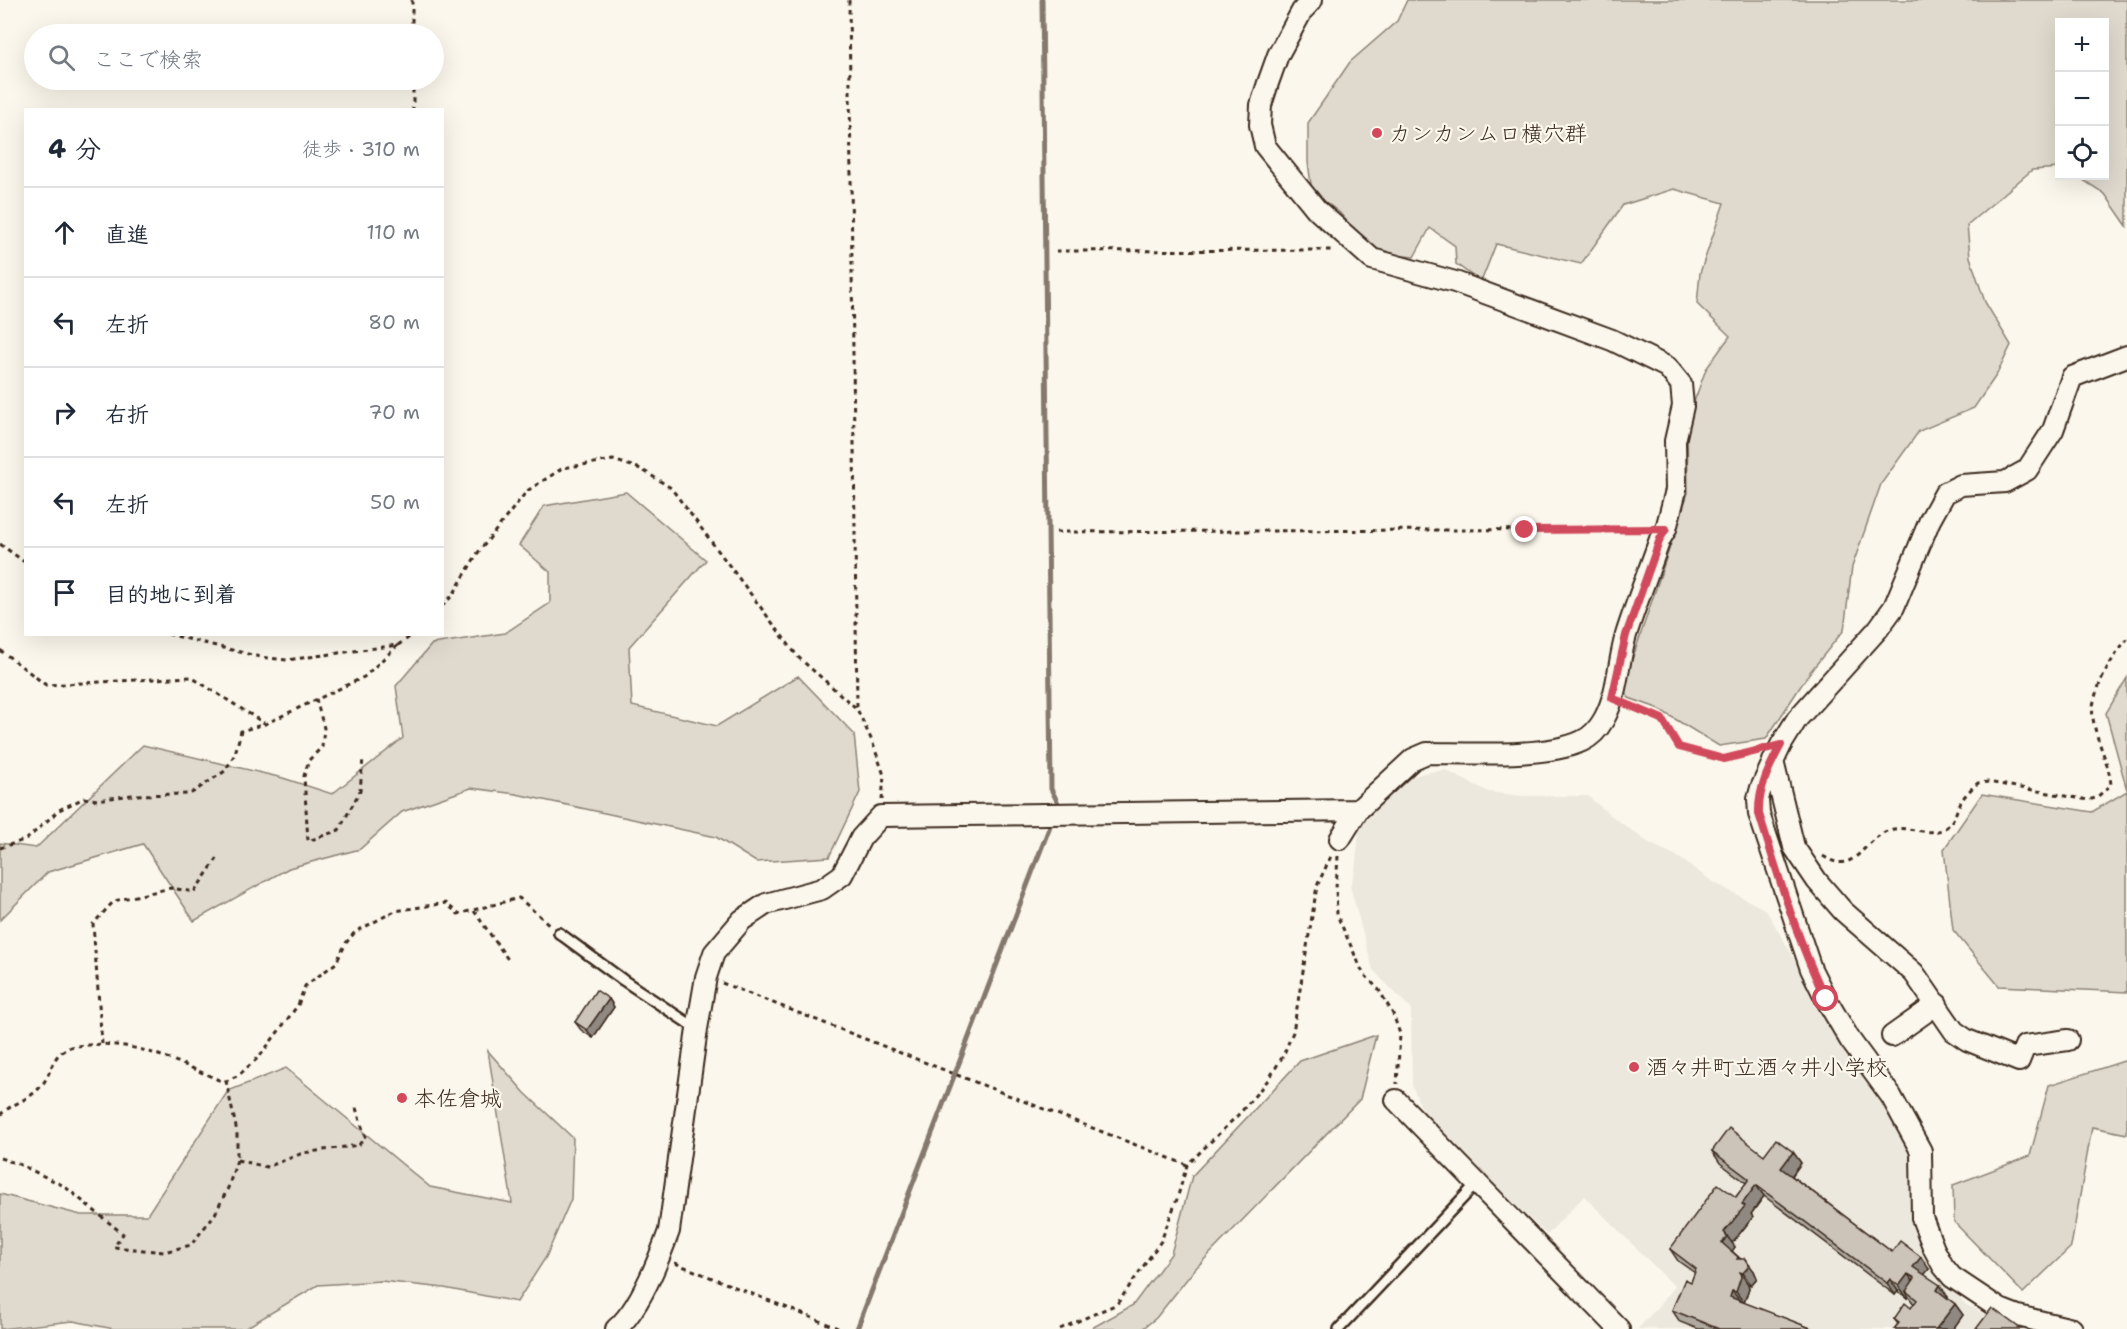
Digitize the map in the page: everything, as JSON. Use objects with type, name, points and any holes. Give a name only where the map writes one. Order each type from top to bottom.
[{"type":"street","points":[[1312,0],[1302,11],[1278,55],[1261,105],[1260,125],[1265,146],[1317,210],[1372,259],[1455,282],[1612,340],[1667,366],[1681,384],[1683,406],[1675,441],[1676,490],[1666,529],[1660,539],[1626,635],[1612,698],[1605,718],[1597,729],[1585,740],[1571,746],[1537,752],[1427,753],[1413,759],[1359,810],[1340,839]]},
{"type":"street","points":[[2072,1329],[2018,1316],[2000,1309],[1952,1277],[1934,1249],[1922,1218],[1921,1151],[1891,1096],[1850,1040],[1810,969],[1759,814],[1758,798],[1777,753],[1797,719],[1878,629],[1894,607],[1930,520],[1945,493],[1961,485],[2005,482],[2027,470],[2053,430],[2072,377],[2127,356]]},
{"type":"street","points":[[1777,753],[1794,847],[1817,881],[1843,911],[1914,973],[1954,1031],[1967,1041],[2019,1061],[2025,1046],[2068,1040]]},
{"type":"street","points":[[616,1329],[627,1320],[659,1257],[671,1220],[697,1029],[706,977],[714,953],[742,920],[766,904],[822,889],[842,875],[861,838],[881,816],[1359,810]]},
{"type":"street","points":[[1892,1036],[1937,1004]]},
{"type":"street","points":[[1396,1100],[1619,1329]]},
{"type":"lane","points":[[559,933],[697,1029]]},
{"type":"lane","points":[[1339,1329],[1477,1183]]},
{"type":"path","points":[[412,0],[412,24]]},
{"type":"path","points":[[849,0],[857,710]]},
{"type":"path","points":[[412,90],[413,108]]},
{"type":"path","points":[[1056,251],[1362,250]]},
{"type":"path","points":[[444,604],[453,595],[477,554],[527,491],[563,468],[613,460],[641,469],[671,488],[798,657],[857,710],[872,741],[884,775],[881,816]]},
{"type":"path","points":[[1056,532],[1666,529]]},
{"type":"path","points":[[0,544],[24,562]]},
{"type":"path","points":[[176,636],[260,657],[288,660],[398,645]]},
{"type":"path","points":[[0,848],[27,839],[59,810],[84,798],[97,800],[132,795],[190,794],[225,771],[235,754],[241,731],[265,724],[364,676],[411,636]]},
{"type":"path","points":[[1820,854],[1833,862],[1842,864],[1850,861],[1889,830],[1901,828],[1935,832],[1945,828],[1952,822],[1961,801],[1978,783],[1988,782],[2088,800],[2096,798],[2111,785],[2092,718],[2093,704],[2118,650],[2127,639]]},
{"type":"path","points":[[0,650],[46,685],[191,677],[265,724]]},
{"type":"path","points":[[1612,698],[1662,719],[1679,747],[1724,759],[1777,753]]},
{"type":"path","points":[[316,699],[324,728],[321,747],[309,760],[304,776],[308,841],[339,830],[360,791],[363,758]]},
{"type":"path","points":[[1340,839],[1336,888],[1337,915],[1363,973],[1380,990],[1393,1014],[1400,1034],[1396,1100]]},
{"type":"path","points":[[1060,1329],[1117,1304],[1161,1241],[1187,1165],[1241,1112],[1268,1080],[1283,1056],[1293,1032],[1317,886],[1340,839]]},
{"type":"path","points":[[102,1044],[93,924],[114,902],[171,888],[194,892],[219,856]]},
{"type":"path","points":[[0,1115],[42,1086],[53,1060],[69,1047],[102,1044],[138,1048],[159,1054],[219,1080],[226,1081],[239,1075],[260,1056],[298,1005],[305,986],[336,963],[346,943],[355,932],[395,911],[446,903],[458,914],[519,898],[559,933]]},
{"type":"path","points":[[474,911],[509,961]]},
{"type":"path","points":[[706,977],[1187,1165]]},
{"type":"path","points":[[0,1158],[21,1165],[64,1186],[123,1234],[114,1247],[164,1252],[191,1245],[215,1214],[228,1188],[237,1160],[237,1132],[226,1081]]},
{"type":"path","points":[[237,1160],[267,1167],[303,1153],[359,1145],[365,1136],[355,1105]]},
{"type":"path","points":[[659,1257],[840,1329]]},
{"type":"shaded area","points":[[1407,0],[2127,0],[2127,226],[2105,194],[2083,180],[2109,180],[2109,18],[2055,18],[2055,168],[2032,170],[1967,225],[1970,257],[1985,302],[2011,345],[1997,374],[1974,408],[1919,431],[1881,484],[1852,567],[1844,630],[1810,672],[1766,739],[1719,746],[1657,708],[1629,698],[1622,690],[1688,493],[1687,421],[1706,369],[1730,336],[1697,304],[1700,273],[1724,203],[1674,189],[1623,205],[1581,264],[1496,244],[1481,282],[1456,264],[1455,246],[1430,228],[1414,257],[1386,254],[1366,244],[1339,212],[1312,192],[1308,162],[1308,123],[1350,62],[1397,21]]},
{"type":"shaded area","points":[[626,492],[706,560],[629,647],[632,706],[717,726],[798,676],[854,734],[860,792],[829,857],[756,862],[716,837],[516,794],[471,788],[402,812],[360,849],[289,868],[194,921],[143,844],[48,872],[0,920],[0,843],[36,848],[143,745],[283,778],[332,794],[403,738],[396,686],[432,644],[505,633],[550,603],[550,572],[519,545],[544,506]]},
{"type":"shaded area","points":[[2127,678],[2127,790],[2106,713]]},
{"type":"shaded area","name":"酒々井町立酒々井小学校","points":[[1445,770],[1489,792],[1523,796],[1588,796],[1649,843],[1675,855],[1713,882],[1766,910],[1842,1049],[1870,1084],[1911,1157],[1911,1224],[1938,1268],[1965,1304],[1984,1314],[2030,1329],[1638,1329],[1675,1287],[1584,1196],[1547,1235],[1425,1118],[1412,1085],[1411,1009],[1373,970],[1350,886],[1355,871],[1359,832],[1370,808],[1401,780]]},
{"type":"shaded area","points":[[2127,791],[2127,992],[1999,986],[1953,930],[1944,849],[1982,794],[2092,812]]},
{"type":"shaded area","points":[[1376,1035],[1360,1099],[1195,1269],[1156,1318],[1142,1329],[1090,1329],[1133,1305],[1171,1254],[1192,1176],[1300,1061]]},
{"type":"shaded area","points":[[488,1051],[525,1093],[573,1138],[571,1199],[546,1257],[517,1302],[444,1288],[381,1281],[318,1285],[244,1329],[114,1329],[73,1321],[0,1329],[0,1194],[81,1215],[147,1215],[228,1091],[286,1068],[430,1187],[512,1203]]},
{"type":"shaded area","points":[[2127,1060],[2127,1134],[2092,1127],[2071,1247],[2023,1293],[1954,1222],[1953,1185],[2030,1156],[2049,1085]]},
{"type":"building","points":[[596,990],[609,999],[587,1030],[575,1022]]},
{"type":"building","points":[[1729,1128],[1764,1155],[1776,1139],[1793,1152],[1781,1168],[1892,1252],[1900,1241],[1921,1257],[1913,1267],[1940,1285],[1937,1290],[1955,1304],[1936,1329],[1894,1329],[1899,1323],[1894,1319],[1905,1303],[1911,1308],[1917,1300],[1906,1291],[1915,1278],[1908,1274],[1899,1286],[1890,1279],[1887,1283],[1756,1185],[1742,1204],[1745,1206],[1724,1232],[1727,1236],[1722,1243],[1738,1257],[1737,1259],[1745,1259],[1749,1266],[1743,1273],[1740,1272],[1741,1277],[1736,1292],[1732,1291],[1730,1297],[1813,1329],[1719,1329],[1672,1310],[1685,1279],[1691,1282],[1696,1269],[1670,1249],[1718,1184],[1736,1197],[1749,1179],[1712,1151]]},
{"type":"building","points":[[1992,1308],[2021,1329],[1976,1329]]},
{"type":"waterway","points":[[1042,0],[1051,789],[1058,803],[1056,809]]},
{"type":"waterway","points":[[857,1329],[1053,818]]},
{"type":"place","name":"カンカンムロ横穴群","points":[[1377,133]]},
{"type":"place","name":"酒々井町立酒々井小学校","points":[[1634,1067]]},
{"type":"place","name":"本佐倉城","points":[[402,1098]]},
{"type":"route","points":[[1525,530],[1666,529],[1660,539],[1626,635],[1612,698],[1662,719],[1679,747],[1724,759],[1781,745],[1761,788],[1758,798],[1759,814],[1810,969],[1826,999]]}]
